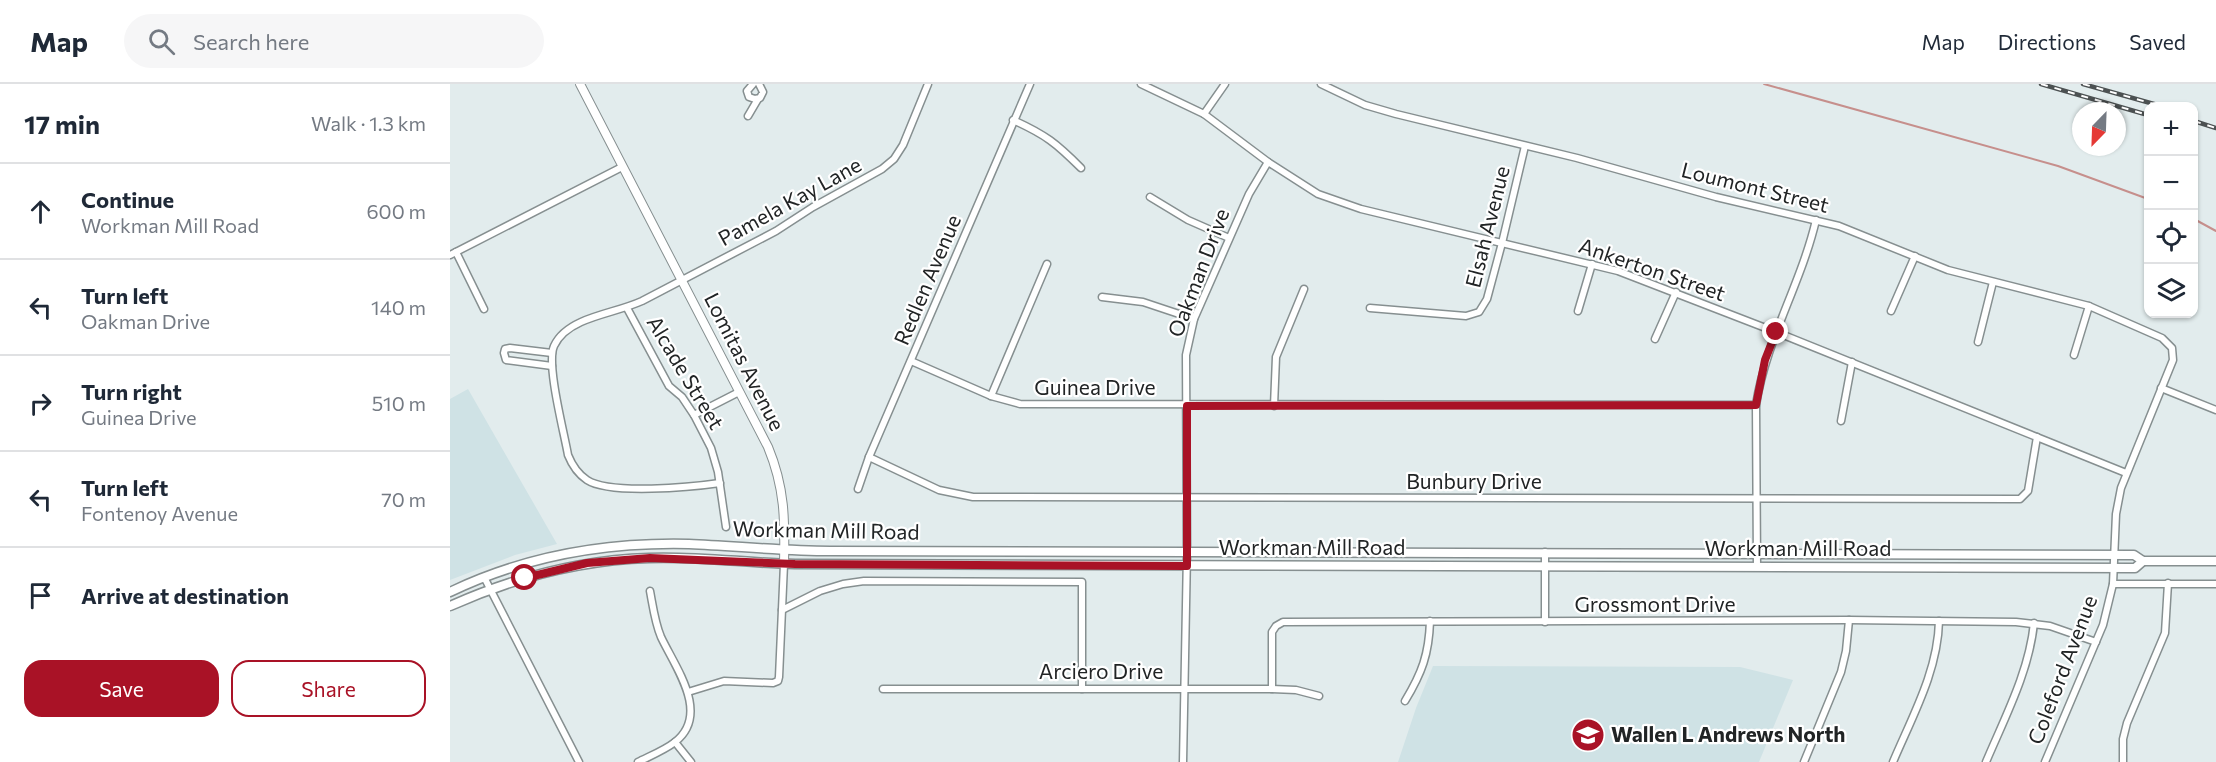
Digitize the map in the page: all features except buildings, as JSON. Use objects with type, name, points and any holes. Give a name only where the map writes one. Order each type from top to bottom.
[{"type":"main road","name":"Workman Mill Road","points":[[450,592],[484,577],[550,557],[632,545],[690,544],[784,550],[1187,553],[2134,555],[2143,561],[2216,561]]},
{"type":"main road","name":"Workman Mill Road","points":[[450,606],[490,590],[554,570],[618,560],[682,558],[784,564],[1545,567],[2134,568],[2143,561]]},
{"type":"street","name":"Lomitas Avenue","points":[[580,84],[768,447],[779,476],[784,499],[784,564],[778,681],[773,683],[724,681],[688,693]]},
{"type":"street","points":[[748,116],[763,92],[757,84],[748,88],[748,94],[752,99],[758,99]]},
{"type":"street","name":"Pamela Kay Lane","points":[[552,353],[559,337],[579,323],[627,308],[776,231],[813,207],[882,170],[894,159],[903,145],[928,84]]},
{"type":"street","name":"Redlen Avenue","points":[[858,489],[869,457],[1030,84]]},
{"type":"street","name":"Ankerton Street","points":[[1142,84],[1204,114],[1268,162],[1317,194],[1361,209],[1618,271],[1676,292],[2126,473]]},
{"type":"street","points":[[1204,114],[1225,84]]},
{"type":"street","name":"Loumont Street","points":[[1320,84],[1365,105],[1396,114],[1816,220],[1859,233],[1948,270],[2089,306],[2162,338],[2172,348]]},
{"type":"street","points":[[1013,120],[1041,132],[1056,143],[1081,168]]},
{"type":"street","name":"Elsah Avenue","points":[[1370,308],[1466,316],[1479,312],[1487,298],[1525,146]]},
{"type":"street","name":"Oakman Drive","points":[[1183,762],[1187,566],[1186,355],[1194,319],[1249,194],[1268,162]]},
{"type":"street","points":[[484,309],[453,253],[622,167]]},
{"type":"street","points":[[1150,197],[1188,220],[1229,238]]},
{"type":"street","points":[[1756,567],[1756,405],[1762,370],[1804,262],[1816,220]]},
{"type":"street","points":[[1891,311],[1915,256]]},
{"type":"street","points":[[992,396],[1047,264]]},
{"type":"street","points":[[1578,310],[1592,264]]},
{"type":"street","points":[[1978,342],[1993,282]]},
{"type":"street","points":[[1274,406],[1276,357],[1304,289]]},
{"type":"street","points":[[1655,339],[1676,292]]},
{"type":"street","points":[[1102,297],[1143,302],[1194,319]]},
{"type":"street","points":[[2074,355],[2089,306]]},
{"type":"street","name":"Alcade Street","points":[[627,308],[669,386],[682,397],[694,415],[715,458],[726,527]]},
{"type":"street","points":[[552,366],[506,360],[504,353],[510,348],[552,353],[552,366],[568,455],[572,465],[587,480],[601,486],[664,489],[720,483]]},
{"type":"street","name":"Coleford Avenue","points":[[2045,762],[2096,642],[2107,610],[2113,584],[2116,514],[2126,473],[2173,360],[2172,348]]},
{"type":"street","name":"Guinea Drive","points":[[911,361],[992,396],[1020,405],[1756,405]]},
{"type":"street","points":[[1841,421],[1852,362]]},
{"type":"street","points":[[2161,388],[2216,410]]},
{"type":"street","points":[[694,415],[739,392]]},
{"type":"street","name":"Bunbury Drive","points":[[869,457],[939,490],[973,497],[2020,499],[2028,491],[2037,437]]},
{"type":"street","points":[[1545,552],[1545,622]]},
{"type":"street","points":[[484,577],[579,762]]},
{"type":"street","points":[[782,610],[820,591],[864,581],[1082,582],[1082,689]]},
{"type":"street","points":[[2123,762],[2123,739],[2127,723],[2165,633],[2168,583]]},
{"type":"street","points":[[2113,584],[2216,584]]},
{"type":"street","points":[[638,762],[675,742],[683,733],[691,714],[688,693],[660,634],[651,591]]},
{"type":"street","points":[[1804,762],[1841,672],[1849,620]]},
{"type":"street","name":"Grossmont Drive","points":[[1272,688],[1272,632],[1283,622],[1849,620],[2034,623],[2065,630],[2096,642]]},
{"type":"street","points":[[1405,701],[1425,663],[1429,645],[1430,621]]},
{"type":"street","points":[[1893,762],[1931,670],[1939,621]]},
{"type":"street","points":[[1986,762],[2021,680],[2030,652],[2034,623]]},
{"type":"street","name":"Arciero Drive","points":[[883,688],[1272,688],[1296,690],[1319,696]]},
{"type":"street","points":[[675,742],[691,762]]},
{"type":"shaded area","points":[[468,389],[557,544],[515,555],[450,580],[450,399]]},
{"type":"shaded area","name":"Wallen L Andrews North","points":[[1433,666],[1740,667],[1793,680],[1759,762],[1398,762]]},
{"type":"waterway","points":[[1764,84],[2058,166],[2144,198]]},
{"type":"waterway","points":[[2198,221],[2216,231]]},
{"type":"railway","points":[[2041,84],[2144,114]]},
{"type":"railway","points":[[2083,84],[2147,102]]},
{"type":"railway","points":[[2198,122],[2216,128]]},
{"type":"place","name":"Wallen L Andrews North","points":[[1588,735]]},
{"type":"route","points":[[525,578],[587,563],[650,558],[795,564],[1187,566],[1187,406],[1756,405],[1765,360],[1776,332]]}]
